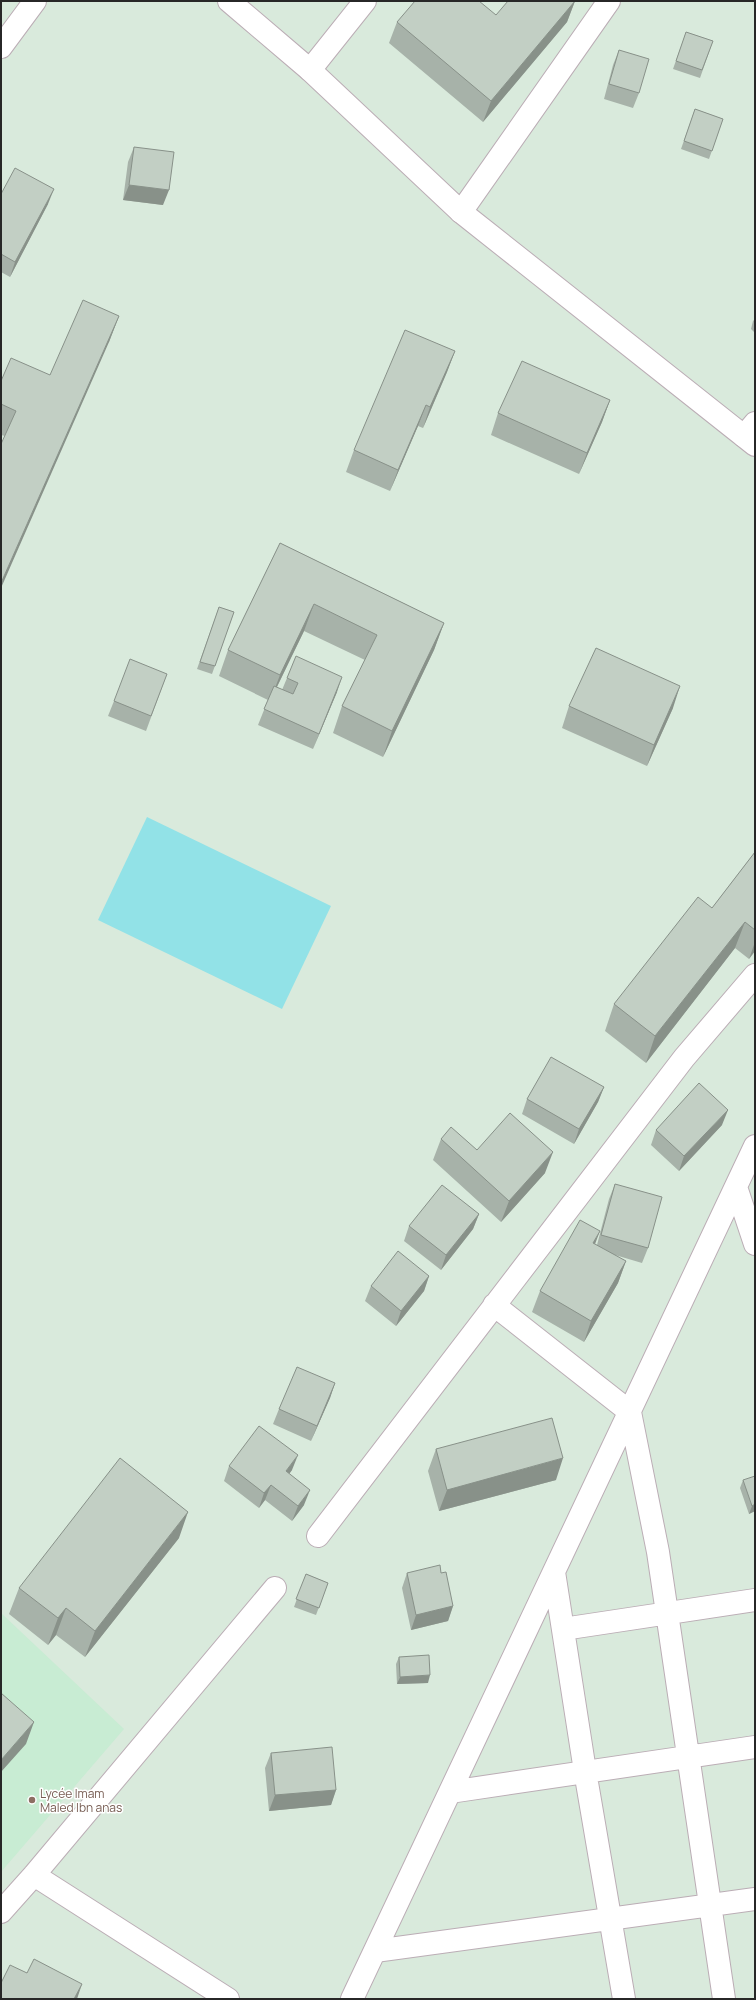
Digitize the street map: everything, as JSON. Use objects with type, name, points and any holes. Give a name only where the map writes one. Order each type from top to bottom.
[{"type":"street","points":[[1,47],[35,1]]},
{"type":"street","points":[[229,1],[310,70],[461,212],[751,434]]},
{"type":"street","points":[[310,70],[365,1]]},
{"type":"street","points":[[461,212],[609,1]]},
{"type":"street","points":[[318,1536],[684,1058],[755,974]]},
{"type":"street","points":[[352,1999],[755,1146]]},
{"type":"street","points":[[736,1187],[755,1244]]},
{"type":"street","points":[[494,1305],[630,1412],[658,1552],[687,1757],[724,1999]]},
{"type":"street","points":[[554,1572],[585,1771],[624,1999]]},
{"type":"street","points":[[1,1912],[34,1875],[275,1588]]},
{"type":"street","points":[[563,1629],[755,1600]]},
{"type":"street","points":[[450,1792],[755,1747]]},
{"type":"street","points":[[34,1875],[228,1999]]},
{"type":"street","points":[[375,1951],[755,1899]]},
{"type":"shaded area","points":[[147,817],[331,906],[282,1009],[98,920]]},
{"type":"shaded area","name":"Lycée Imam Maled Ibn anas","points":[[1,1613],[124,1729],[1,1872]]},
{"type":"building","points":[[415,1],[479,1],[496,15],[508,1],[575,1],[491,101],[397,22]]},
{"type":"building","points":[[686,32],[713,41],[702,70],[676,61]]},
{"type":"building","points":[[619,50],[649,59],[639,93],[609,84]]},
{"type":"building","points":[[695,109],[723,119],[712,151],[684,141]]},
{"type":"building","points":[[134,147],[174,152],[169,190],[129,185]]},
{"type":"building","points":[[15,168],[54,189],[15,262],[1,254],[1,194]]},
{"type":"building","points":[[83,300],[119,316],[1,583],[1,444],[16,411],[1,404],[1,381],[11,358],[50,375]]},
{"type":"building","points":[[405,330],[455,351],[430,407],[426,405],[398,470],[354,450]]},
{"type":"building","points":[[522,361],[610,400],[587,453],[498,413]]},
{"type":"building","points":[[280,543],[444,623],[392,731],[342,706],[377,635],[314,604],[280,675],[228,650]]},
{"type":"building","points":[[219,607],[234,612],[215,666],[200,662]]},
{"type":"building","points":[[596,648],[680,686],[654,745],[569,706]]},
{"type":"building","points":[[296,656],[342,677],[319,734],[264,709],[274,686],[293,694],[298,683],[287,678]]},
{"type":"building","points":[[130,659],[167,674],[151,716],[114,701]]},
{"type":"building","points":[[755,852],[755,930],[745,922],[655,1036],[614,1004],[698,897],[712,908]]},
{"type":"building","points":[[551,1057],[604,1087],[579,1129],[527,1099]]},
{"type":"building","points":[[699,1083],[728,1110],[684,1156],[656,1130]]},
{"type":"building","points":[[510,1113],[553,1152],[509,1201],[441,1139],[451,1127],[477,1150]]},
{"type":"building","points":[[615,1184],[662,1197],[648,1248],[601,1235]]},
{"type":"building","points":[[442,1185],[479,1214],[446,1255],[409,1226]]},
{"type":"building","points":[[580,1220],[600,1231],[593,1243],[626,1261],[591,1321],[540,1291]]},
{"type":"building","points":[[398,1251],[429,1276],[401,1311],[371,1286]]},
{"type":"building","points":[[297,1367],[335,1383],[317,1426],[279,1409]]},
{"type":"building","points":[[552,1418],[563,1458],[447,1490],[436,1449]]},
{"type":"building","points":[[259,1426],[298,1455],[286,1471],[310,1490],[298,1506],[271,1485],[264,1493],[229,1466]]},
{"type":"building","points":[[120,1458],[188,1512],[95,1631],[66,1608],[58,1618],[19,1588]]},
{"type":"building","points":[[755,1476],[755,1504],[752,1506],[743,1480]]},
{"type":"building","points":[[440,1565],[441,1573],[446,1572],[453,1606],[416,1615],[407,1573]]},
{"type":"building","points":[[306,1574],[328,1583],[319,1608],[296,1599]]},
{"type":"building","points":[[429,1655],[430,1675],[400,1677],[399,1657]]},
{"type":"building","points":[[1,1693],[34,1722],[1,1760]]},
{"type":"building","points":[[332,1747],[336,1790],[275,1795],[271,1753]]},
{"type":"building","points":[[34,1959],[82,1984],[74,1999],[1,1999],[1,1983],[10,1965],[27,1973]]},
{"type":"place","name":"Lycée Imam Maled Ibn anas","points":[[32,1800]]}]
